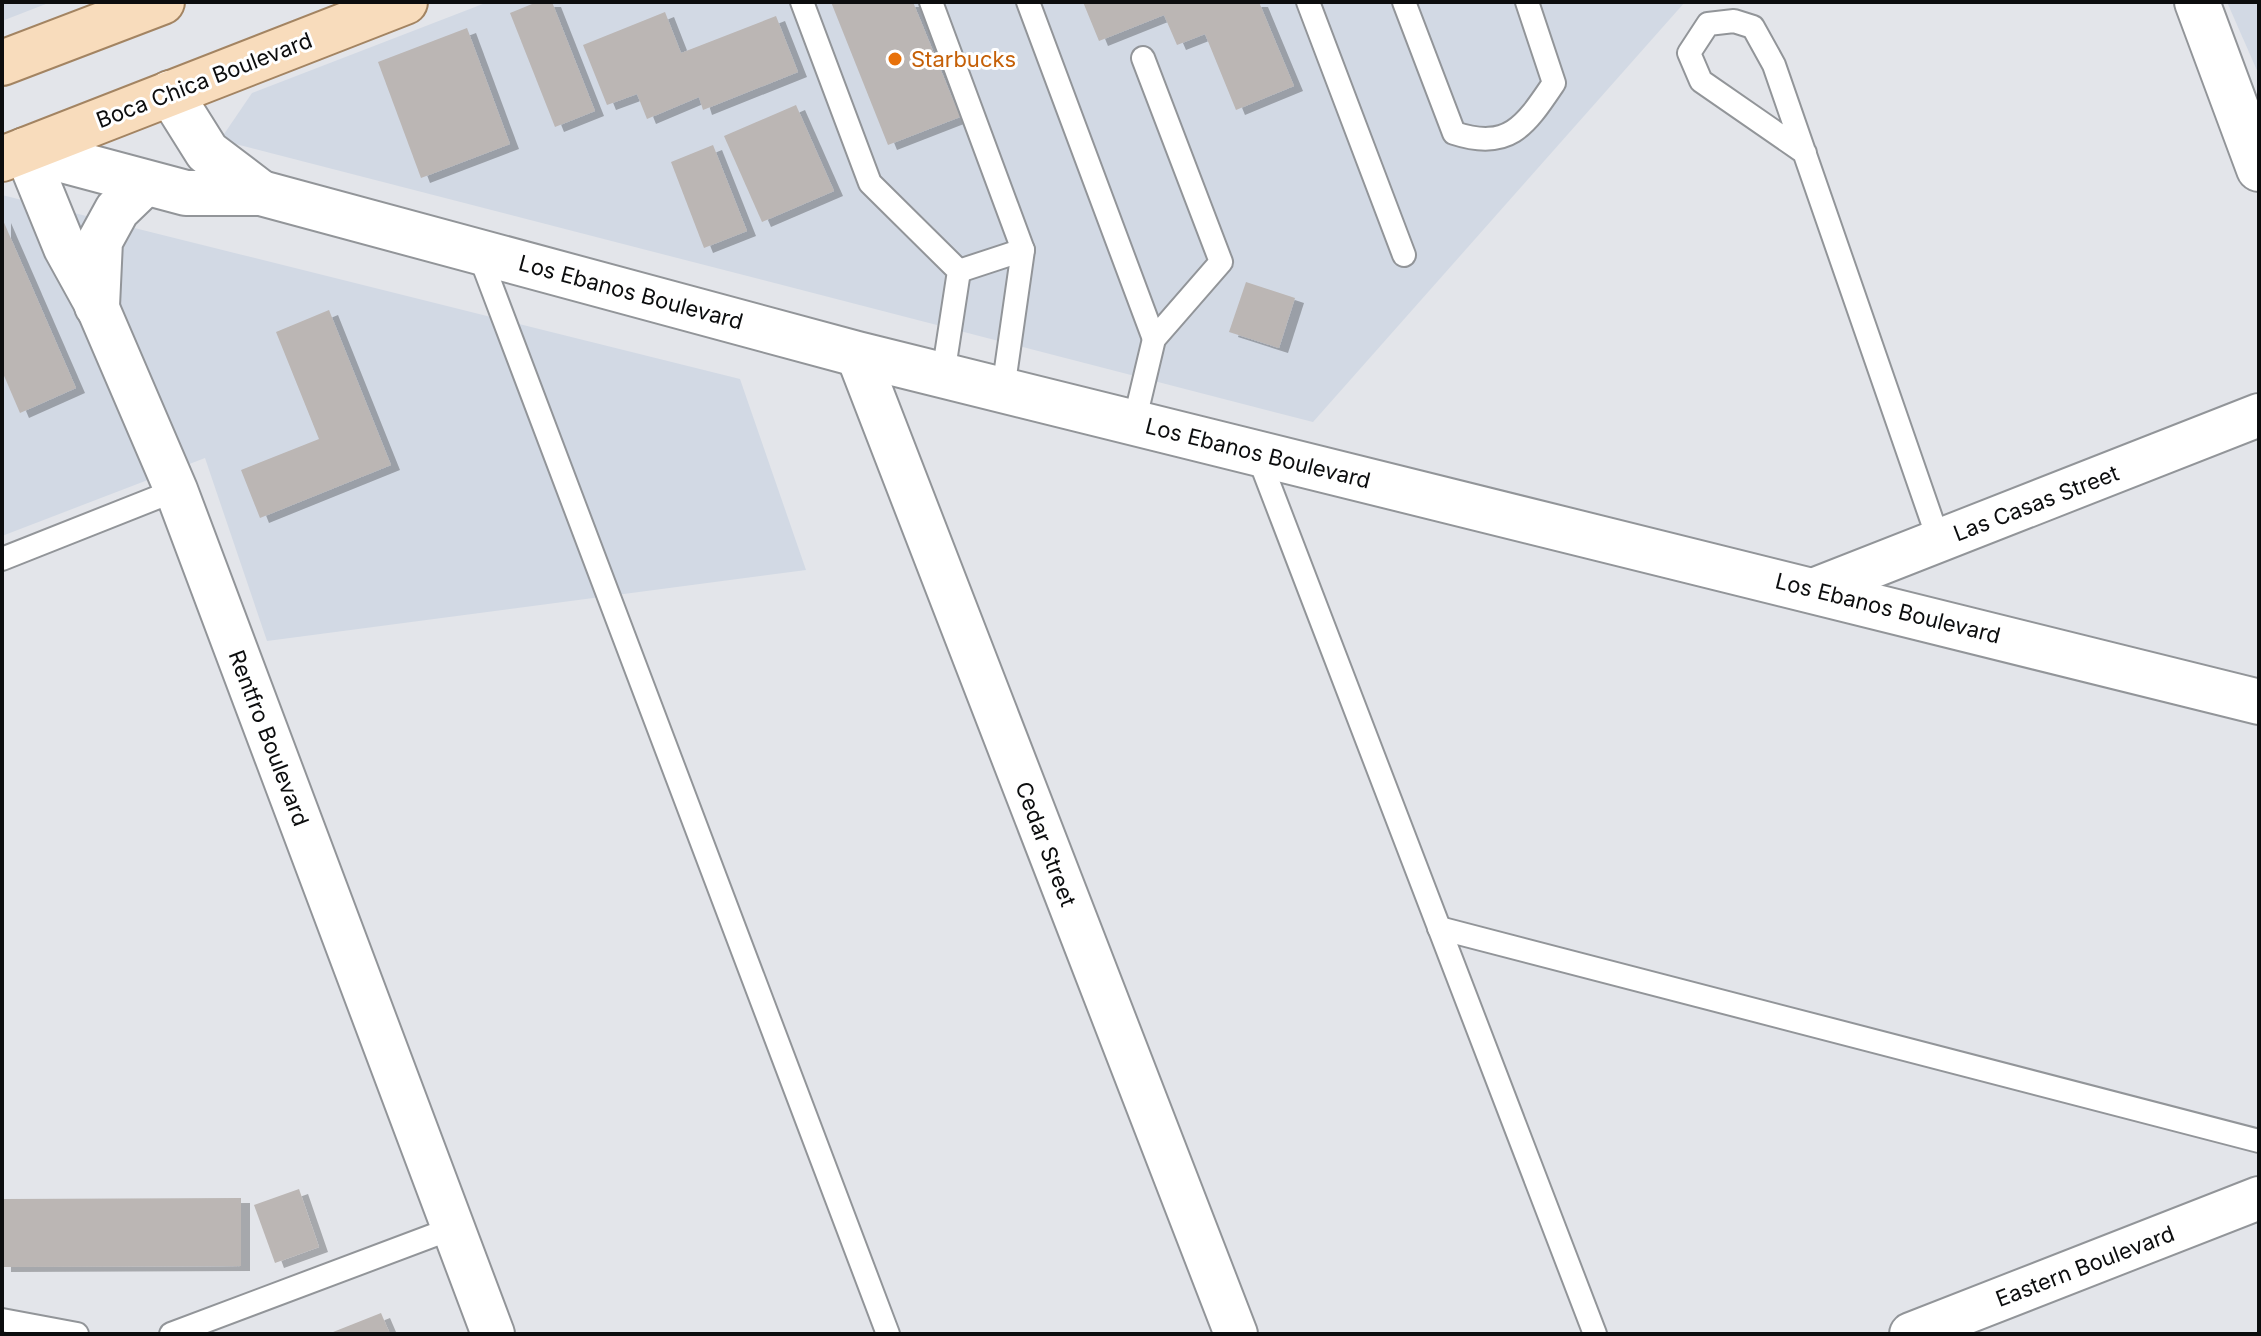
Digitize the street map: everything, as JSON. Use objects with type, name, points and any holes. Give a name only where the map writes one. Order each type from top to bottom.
[{"type":"main road","points":[[2,63],[162,2]]},
{"type":"main road","name":"Boca Chica Boulevard","points":[[13,154],[405,2]]},
{"type":"street","points":[[2197,2],[2248,102],[2259,169]]},
{"type":"street","name":"Los Ebanos Boulevard","points":[[170,93],[207,152],[261,193]]},
{"type":"street","name":"Los Ebanos Boulevard","points":[[13,154],[186,193],[261,193],[857,354],[2259,702]]},
{"type":"street","name":"Rentfro Boulevard","points":[[13,154],[97,306],[176,490],[493,1334]]},
{"type":"street","points":[[97,306],[100,241],[117,210],[145,183]]},
{"type":"street","name":"Cedar Street","points":[[857,354],[1236,1334]]},
{"type":"street","name":"Las Casas Street","points":[[1813,590],[2259,415]]},
{"type":"street","name":"Eastern Boulevard","points":[[1911,1334],[2259,1198]]},
{"type":"lane","points":[[802,2],[870,183],[959,271]]},
{"type":"lane","points":[[931,2],[1023,250],[1003,390]]},
{"type":"lane","points":[[1028,2],[1154,339]]},
{"type":"lane","points":[[1308,2],[1404,255]]},
{"type":"lane","points":[[1404,2],[1454,133],[1477,141],[1510,135],[1537,109],[1554,83],[1527,2]]},
{"type":"lane","points":[[1805,153],[1701,81],[1689,53],[1708,24],[1734,21],[1753,27],[1774,65],[1805,153],[1939,541]]},
{"type":"lane","points":[[1134,423],[1154,339],[1221,262],[1143,58]]},
{"type":"lane","points":[[959,271],[1023,250]]},
{"type":"lane","points":[[478,251],[888,1334]]},
{"type":"lane","points":[[943,375],[959,271]]},
{"type":"lane","points":[[1257,453],[1595,1334]]},
{"type":"lane","points":[[2,559],[176,490]]},
{"type":"lane","points":[[1439,928],[2259,1141]]},
{"type":"lane","points":[[171,1334],[453,1228]]},
{"type":"lane","points":[[2,1320],[77,1334]]},
{"type":"shaded area","points":[[2,2],[51,2],[2,21]]},
{"type":"shaded area","points":[[488,2],[1685,2],[1313,422],[220,140],[252,93]]},
{"type":"shaded area","points":[[2227,2],[2259,2],[2259,75]]},
{"type":"shaded area","points":[[2,195],[740,379],[806,570],[267,641],[205,458],[2,536]]},
{"type":"building","points":[[537,2],[552,2],[595,111],[555,127],[510,13]]},
{"type":"building","name":"Starbucks","points":[[831,2],[913,2],[960,117],[888,145]]},
{"type":"building","points":[[1083,2],[1259,2],[1294,86],[1236,110],[1205,34],[1177,45],[1164,15],[1099,41]]},
{"type":"building","points":[[665,12],[681,53],[776,16],[798,72],[703,110],[699,97],[647,119],[637,94],[607,105],[583,45]]},
{"type":"building","points":[[467,28],[510,144],[421,178],[378,62]]},
{"type":"building","points":[[796,105],[834,191],[762,222],[724,136]]},
{"type":"building","points":[[713,145],[747,231],[704,248],[671,162]]},
{"type":"building","points":[[2,218],[76,388],[20,413],[2,371]]},
{"type":"building","points":[[1246,282],[1295,298],[1279,348],[1229,332]]},
{"type":"building","points":[[329,310],[391,465],[260,518],[241,470],[319,439],[276,332]]},
{"type":"building","points":[[299,1189],[319,1247],[275,1263],[254,1205]]},
{"type":"building","points":[[241,1198],[241,1266],[2,1267],[2,1199]]},
{"type":"building","points":[[381,1313],[390,1334],[328,1334]]},
{"type":"place","name":"Starbucks","points":[[895,59]]}]
